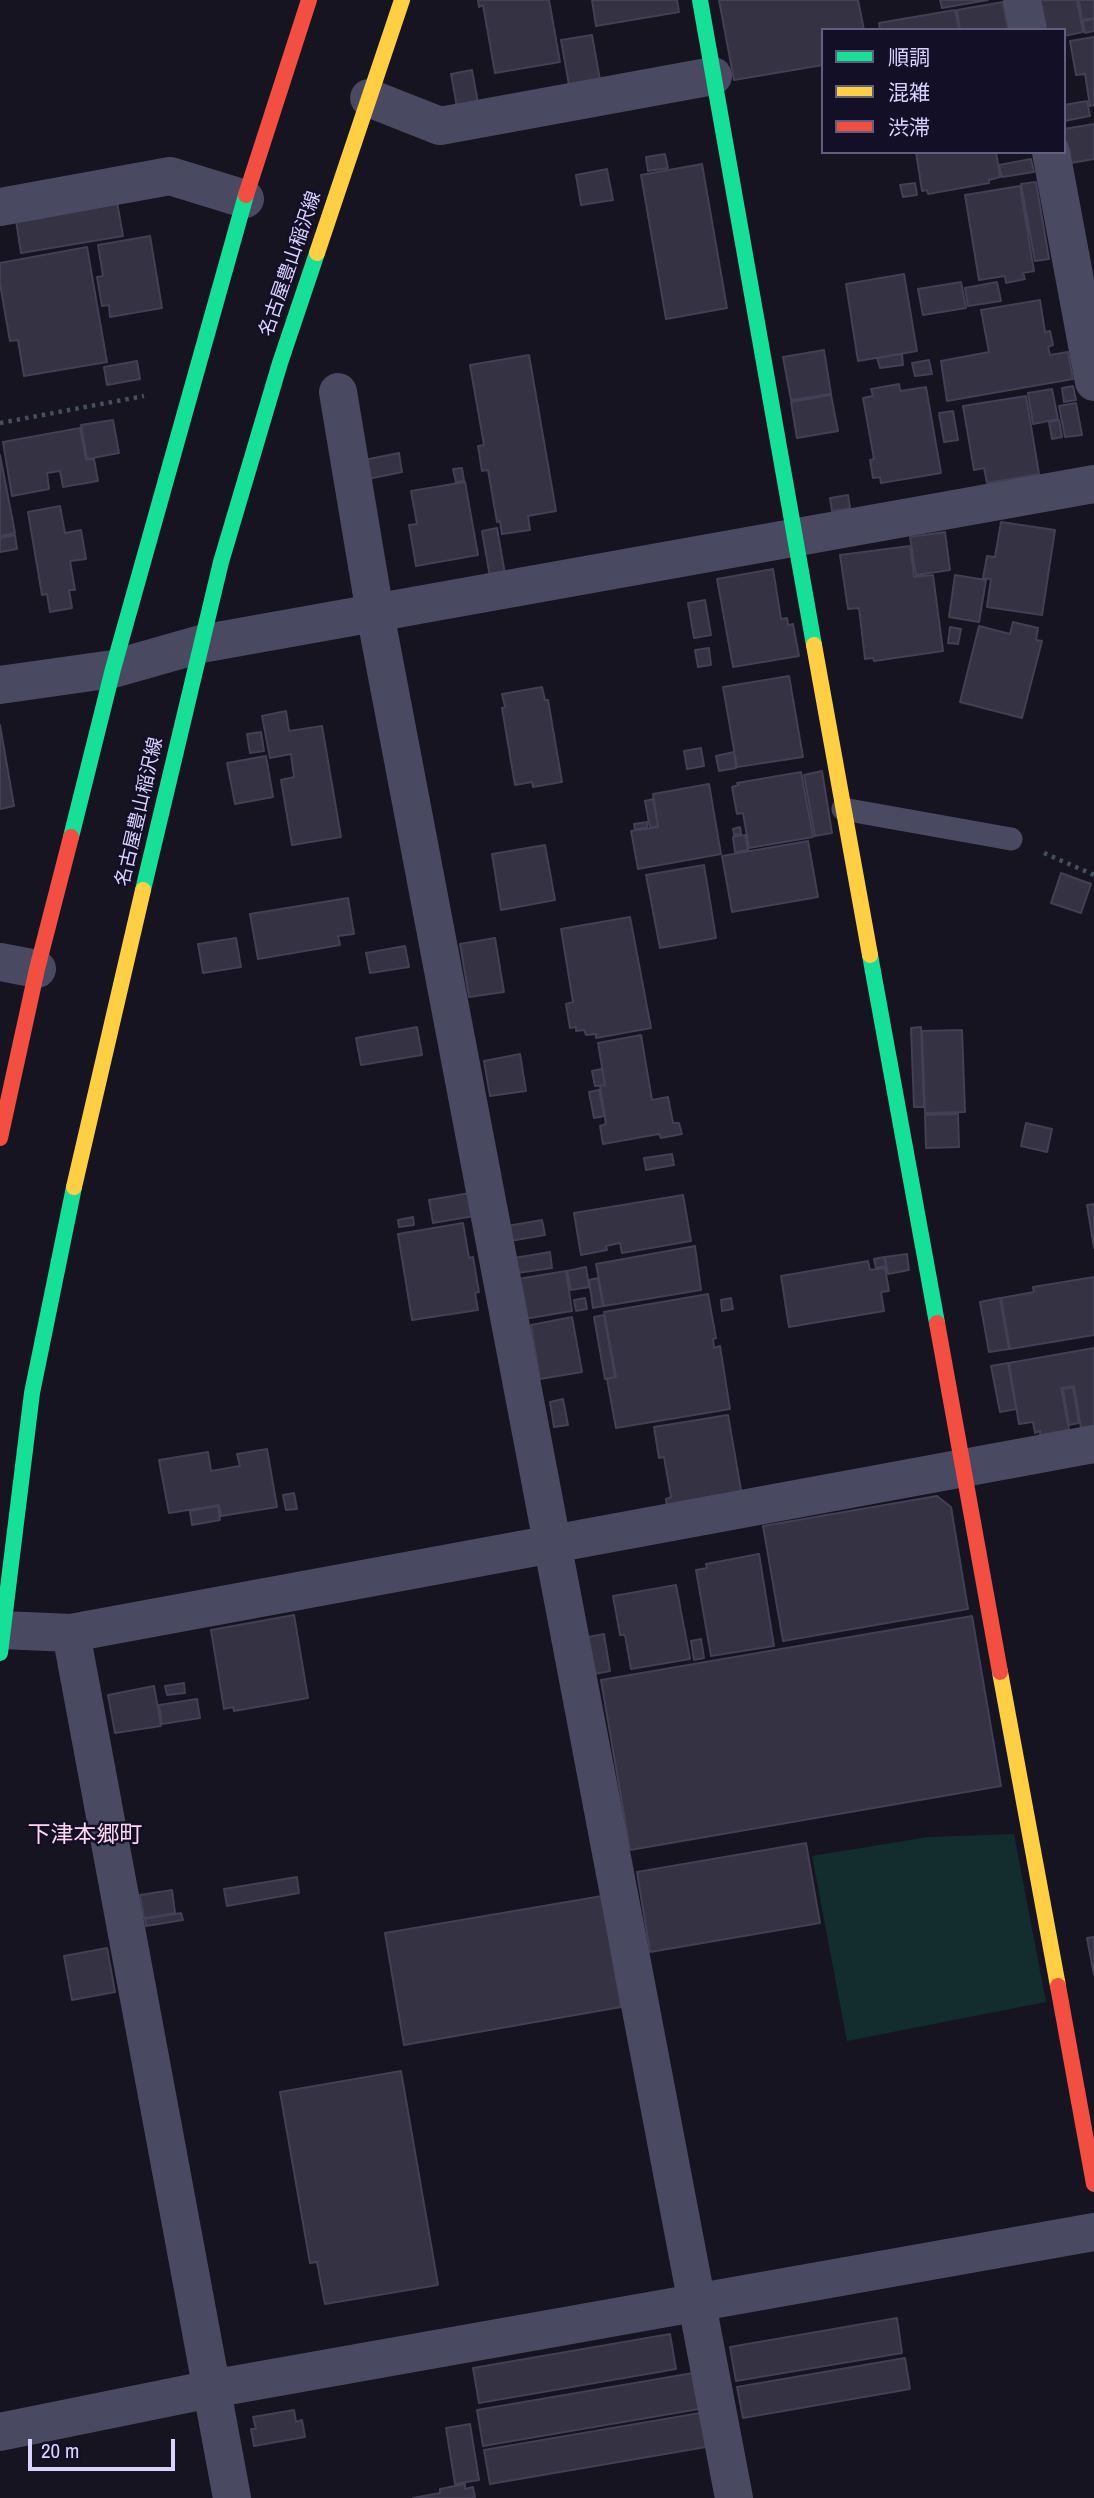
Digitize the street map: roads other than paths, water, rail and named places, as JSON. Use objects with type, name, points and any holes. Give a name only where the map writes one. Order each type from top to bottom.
[{"type":"main road","points":[[0,1138],[37,969],[113,670],[245,199],[309,0]]},
{"type":"main road","name":"名古屋豊山稲沢線","points":[[1,1641],[32,1393],[68,1210],[221,562],[280,362],[402,0]]},
{"type":"main road","points":[[699,0],[843,809],[1094,2184]]},
{"type":"street","points":[[1022,0],[1028,28]]},
{"type":"street","points":[[369,98],[440,126],[713,76]]},
{"type":"street","points":[[1051,154],[1094,382]]},
{"type":"street","points":[[0,207],[170,176],[245,199]]},
{"type":"street","points":[[338,392],[374,612],[734,2498]]},
{"type":"street","points":[[0,685],[113,670],[201,644],[1094,484]]},
{"type":"street","points":[[0,962],[37,969]]},
{"type":"street","points":[[1,1641],[71,1633],[1094,1444]]},
{"type":"street","points":[[71,1633],[232,2498]]},
{"type":"street","points":[[0,2432],[211,2389],[1094,2232]]},
{"type":"lane","points":[[843,809],[1011,839]]},
{"type":"district","name":"下津本郷町","points":[[85,1836]]}]
